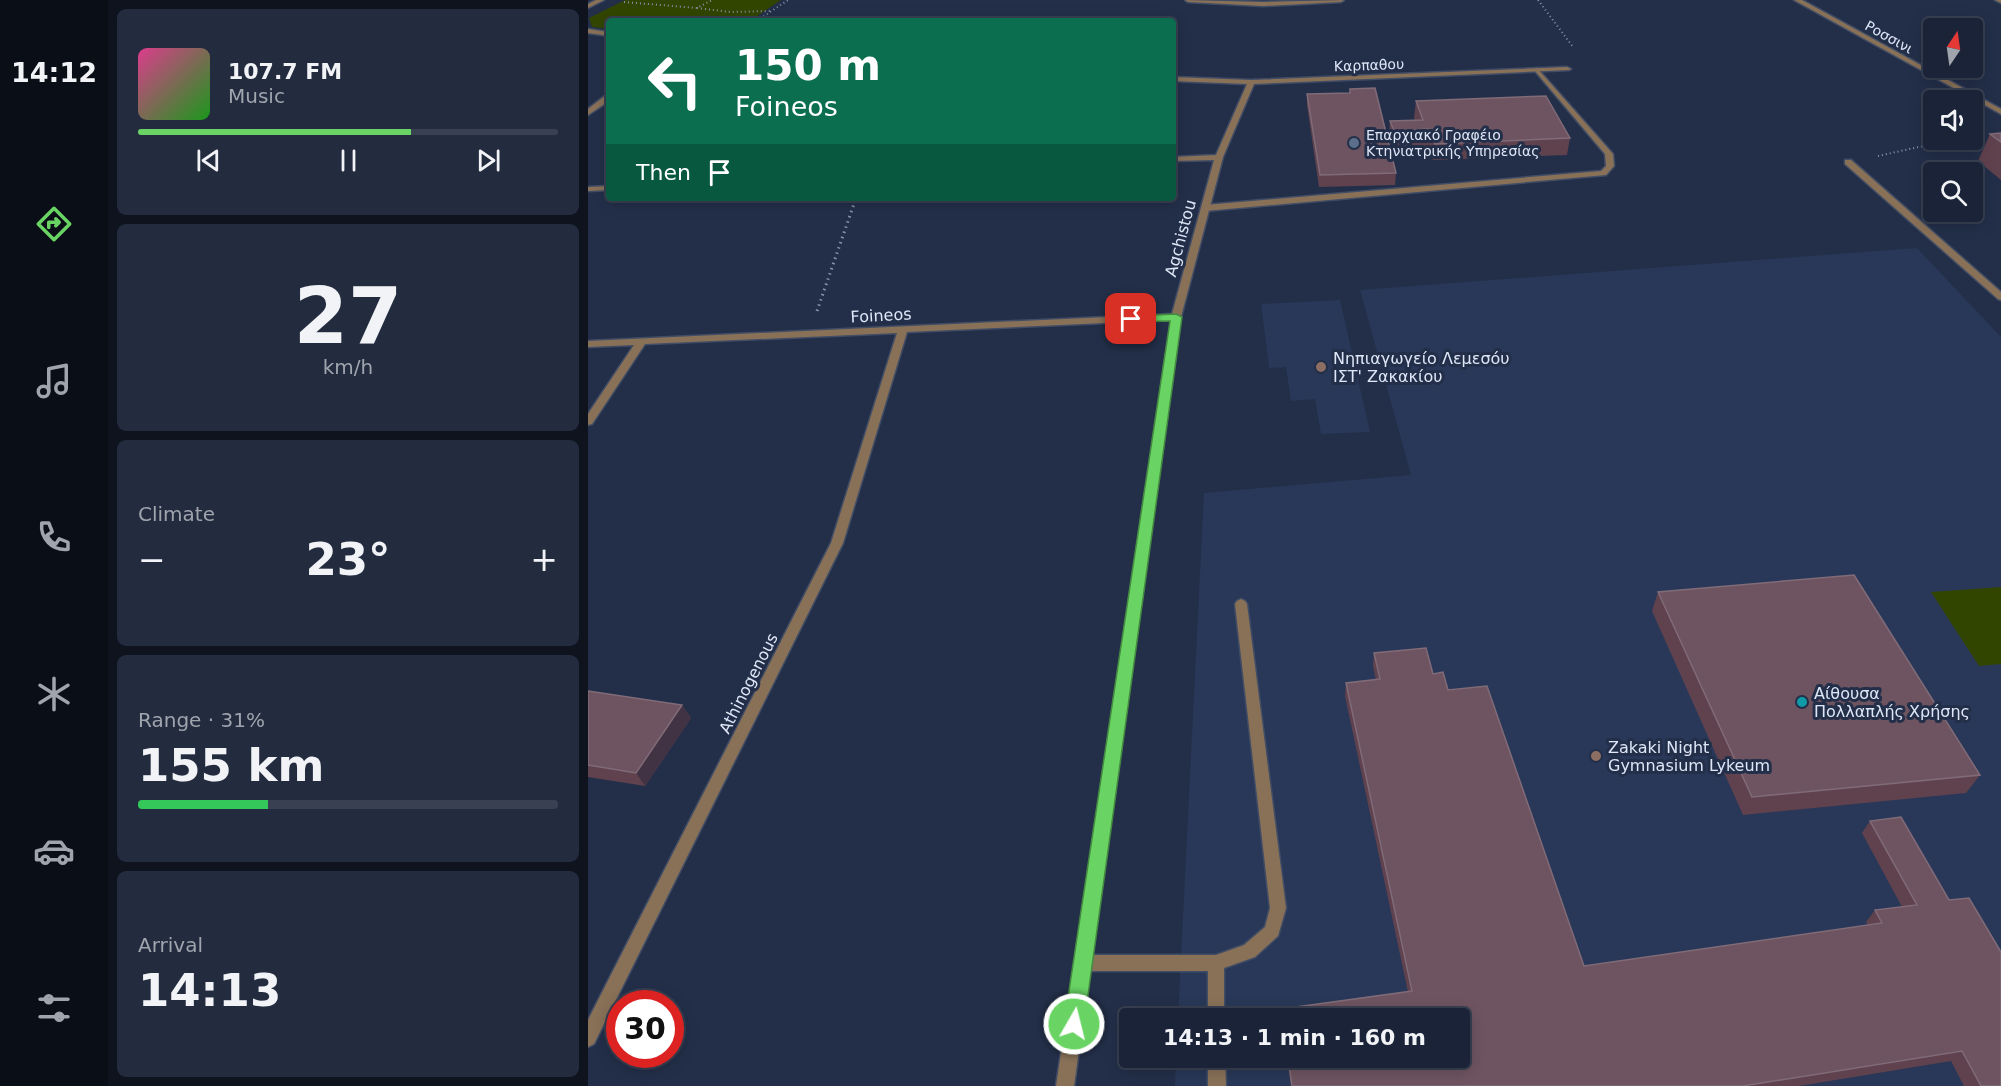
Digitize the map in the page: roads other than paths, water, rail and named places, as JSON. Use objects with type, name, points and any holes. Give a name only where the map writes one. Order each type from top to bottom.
[{"type":"street","points":[[588,6],[601,0]]},
{"type":"street","points":[[1188,0],[1263,4],[1341,0]]},
{"type":"street","name":"Ροσσινι","points":[[1797,0],[2001,112]]},
{"type":"street","points":[[588,32],[606,33]]},
{"type":"street","name":"Καρπαθου","points":[[1176,79],[1251,82],[1567,69]]},
{"type":"street","points":[[1205,208],[1603,173],[1610,166],[1609,154],[1537,70]]},
{"type":"street","name":"Agchistou","points":[[1065,1086],[1176,317],[1219,157],[1251,82]]},
{"type":"street","points":[[588,113],[606,100]]},
{"type":"street","points":[[1176,159],[1219,157]]},
{"type":"street","points":[[1848,162],[2001,297]]},
{"type":"street","points":[[588,189],[606,188]]},
{"type":"street","name":"Foineos","points":[[588,344],[1176,317]]},
{"type":"street","name":"Athinogenous","points":[[588,1038],[837,543],[903,329]]},
{"type":"street","points":[[588,422],[642,341]]},
{"type":"street","points":[[1083,963],[1216,963],[1249,951],[1272,931],[1278,908],[1241,604]]},
{"type":"street","points":[[1216,963],[1216,1008]]},
{"type":"street","points":[[1216,1068],[1217,1086]]},
{"type":"place","name":"Επαρχιακό Γραφέιο Κτηνιατρικής Υπηρεσίας","points":[[1354,143]]},
{"type":"place","name":"Νηπιαγωγείο Λεμεσόυ ΙΣΤ' Ζακακίου","points":[[1321,367]]},
{"type":"place","name":"Αίθουσα Πολλαπλής Χρήσης","points":[[1802,702]]},
{"type":"place","name":"Zakaki Night Gymnasium Lykeum","points":[[1596,756]]}]
